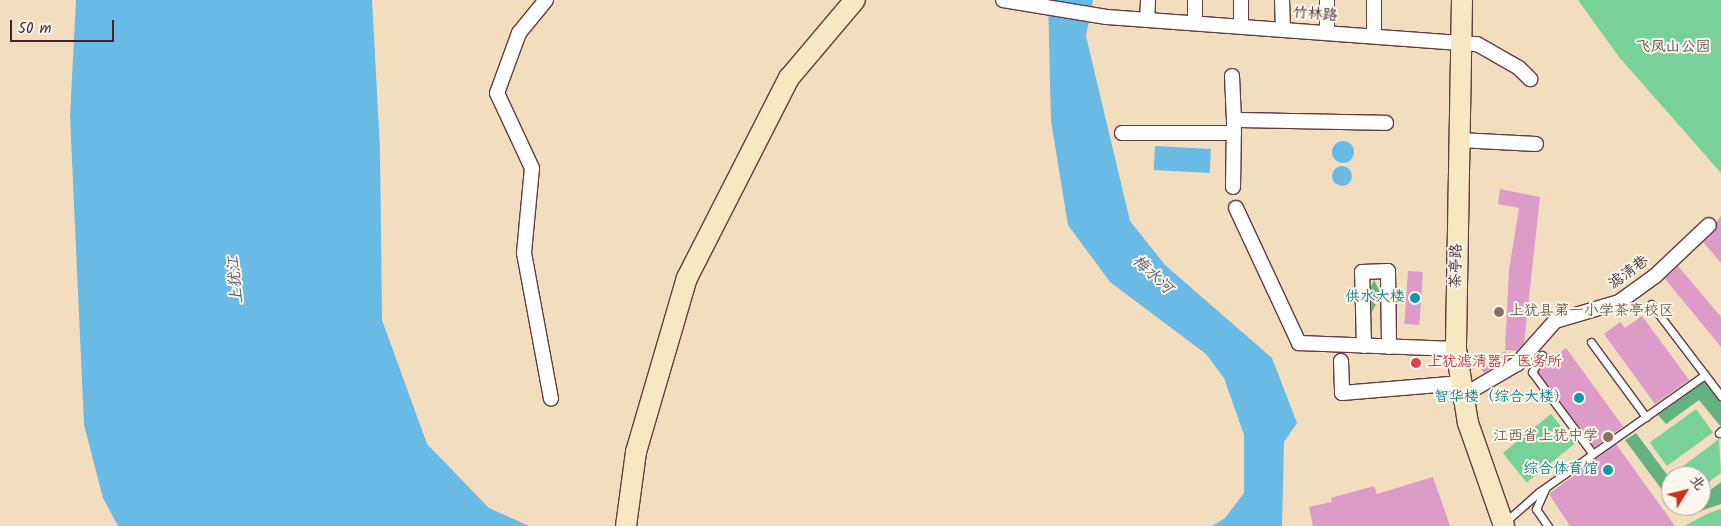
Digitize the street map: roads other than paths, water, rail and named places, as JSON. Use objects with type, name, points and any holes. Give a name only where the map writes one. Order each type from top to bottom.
[{"type":"main road","points":[[626,526],[636,452],[687,278],[789,78],[855,0]]},
{"type":"main road","name":"茶亭路","points":[[1462,0],[1456,390],[1502,525]]},
{"type":"street","points":[[546,0],[519,33],[496,93],[532,168],[524,253],[551,399]]},
{"type":"street","name":"竹林路","points":[[1003,0],[1037,8],[1107,17],[1477,44],[1519,68],[1530,79]]},
{"type":"street","points":[[1147,20],[1148,0]]},
{"type":"street","points":[[1195,0],[1195,23]]},
{"type":"street","points":[[1240,26],[1241,0]]},
{"type":"street","points":[[1282,0],[1283,29]]},
{"type":"street","points":[[1327,0],[1327,33]]},
{"type":"street","points":[[1374,0],[1374,36]]},
{"type":"street","points":[[1232,76],[1234,127],[1233,187]]},
{"type":"street","points":[[1122,133],[1386,122]]},
{"type":"street","points":[[1459,140],[1536,144]]},
{"type":"street","points":[[1236,208],[1299,344],[1456,350]]},
{"type":"street","name":"滤清巷","points":[[1456,390],[1517,364],[1555,321],[1619,302],[1655,276],[1709,225]]},
{"type":"street","points":[[1364,346],[1362,272],[1388,271],[1390,347]]},
{"type":"street","points":[[1341,361],[1342,393],[1456,390]]},
{"type":"lane","points":[[1651,304],[1721,396]]},
{"type":"lane","points":[[1590,342],[1646,417]]},
{"type":"lane","points":[[1542,355],[1532,372],[1593,454]]},
{"type":"lane","points":[[1502,525],[1545,488],[1705,375]]},
{"type":"lane","points":[[1545,488],[1536,508],[1548,526]]},
{"type":"water","name":"上犹江","points":[[76,0],[372,0],[380,148],[382,320],[427,444],[489,508],[529,526],[118,526],[103,498],[84,425],[70,116]]},
{"type":"water","name":"梅水河","points":[[1048,0],[1093,0],[1086,36],[1130,221],[1165,265],[1272,358],[1297,423],[1284,442],[1282,526],[1212,526],[1225,518],[1244,493],[1244,435],[1224,378],[1206,354],[1110,282],[1068,225],[1051,121]]},
{"type":"water","points":[[1343,141],[1351,144],[1354,152],[1351,160],[1343,163],[1335,160],[1332,152],[1335,144]]},
{"type":"water","points":[[1155,146],[1211,149],[1210,173],[1154,170]]},
{"type":"water","points":[[1338,166],[1346,166],[1352,172],[1352,180],[1346,186],[1338,186],[1332,180],[1332,172]]},
{"type":"place","name":"供水大楼","points":[[1415,298]]},
{"type":"place","name":"上犹县第一小学茶亭校区","points":[[1499,312]]},
{"type":"place","name":"上犹滤清器厂医务所","points":[[1416,363]]},
{"type":"place","name":"智华楼（综合大楼）","points":[[1579,398]]},
{"type":"place","name":"江西省上犹中学","points":[[1608,437]]},
{"type":"place","name":"综合体育馆","points":[[1608,470]]},
{"type":"park label","name":"飞凤山公园","points":[[1673,48]]}]
